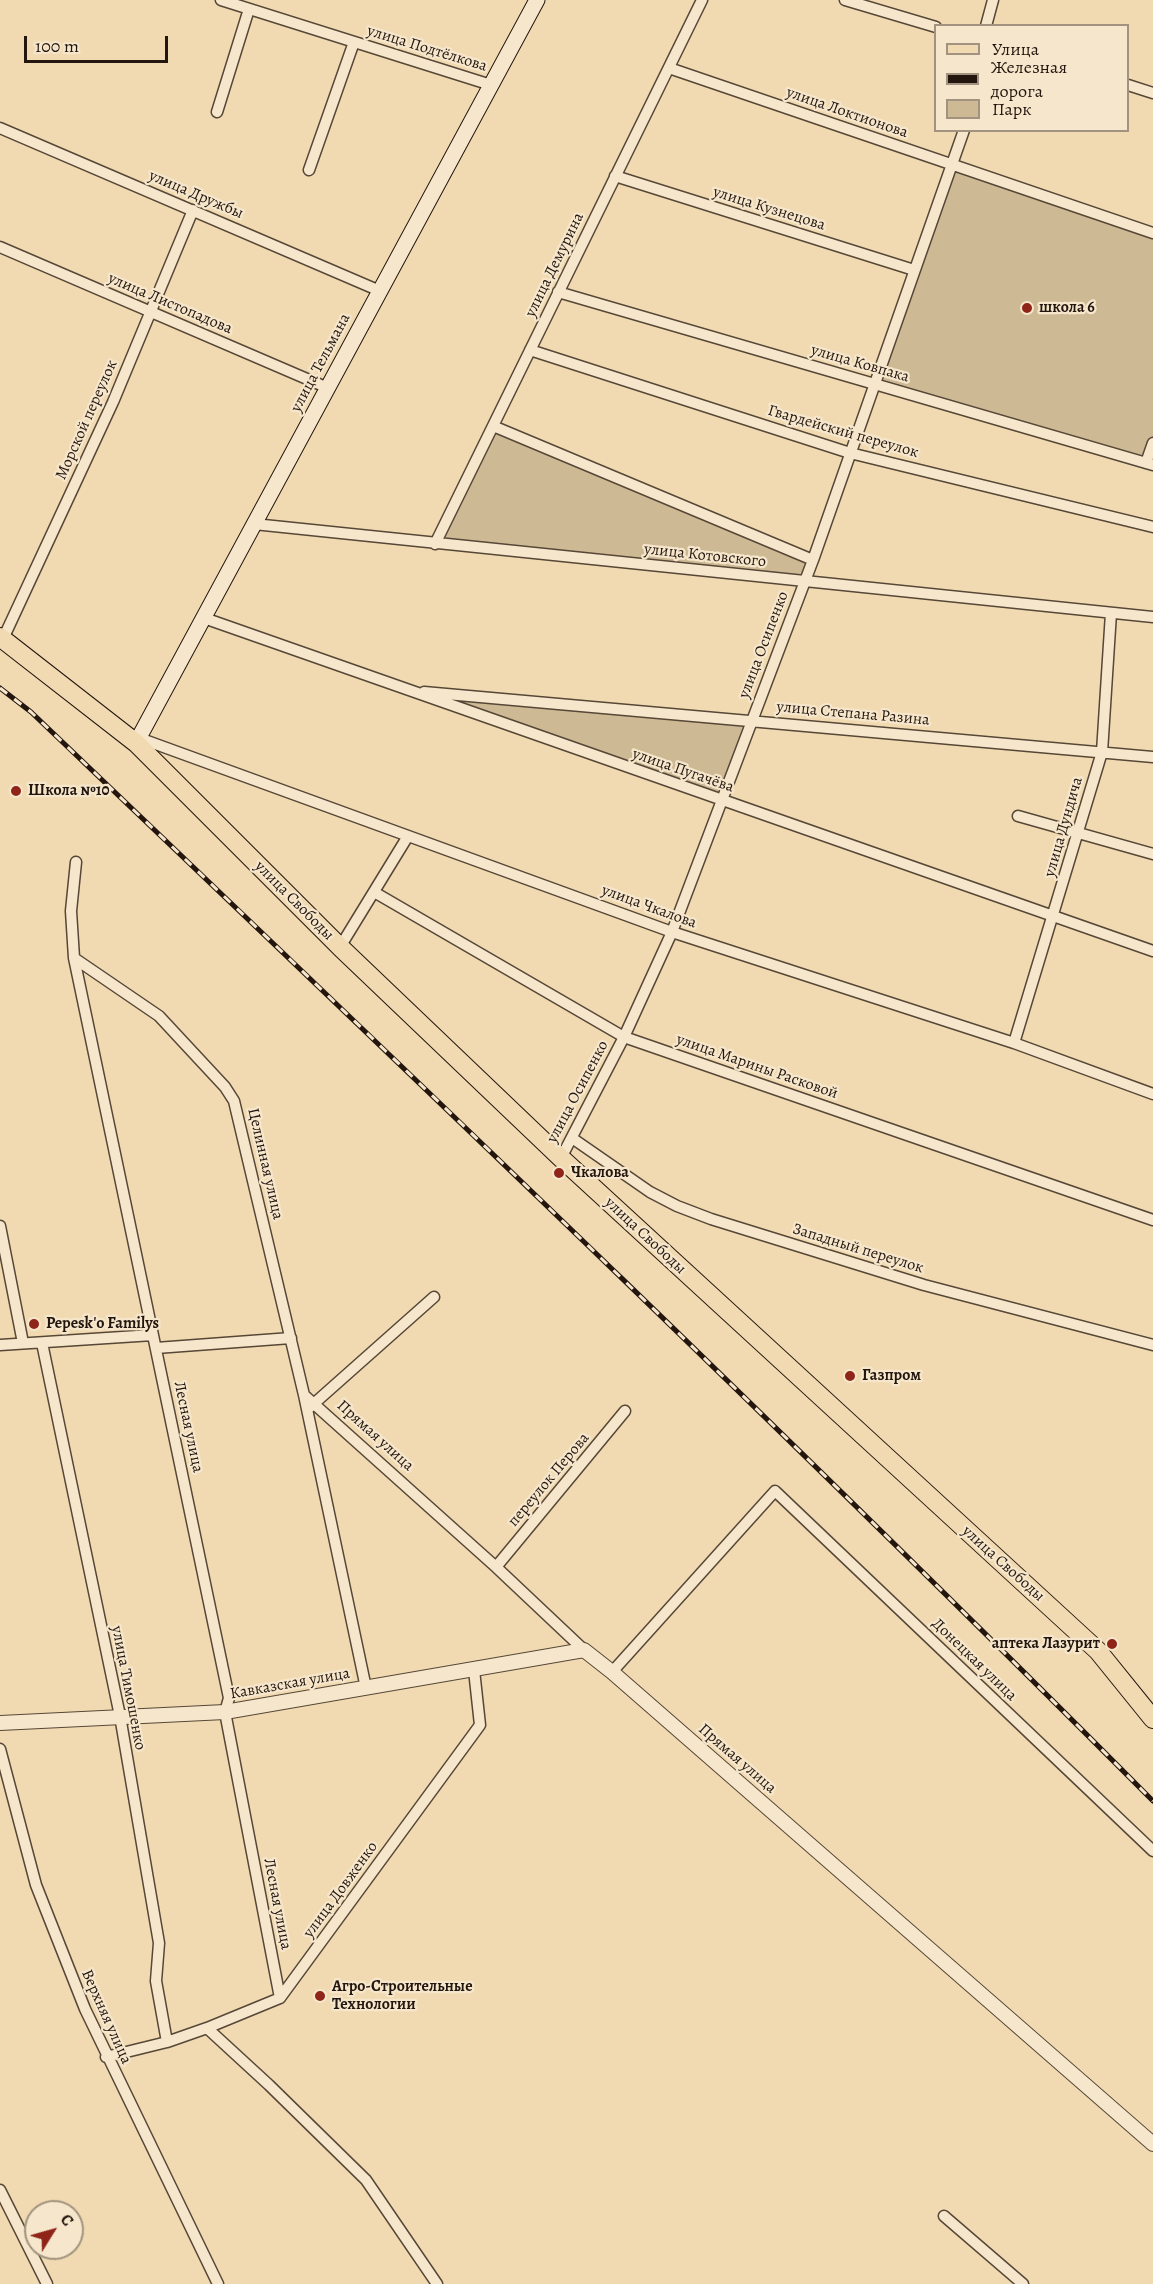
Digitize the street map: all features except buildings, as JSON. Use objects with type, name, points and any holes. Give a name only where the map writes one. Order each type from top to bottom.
[{"type":"main road","name":"улица Тельмана","points":[[138,741],[537,0]]},
{"type":"main road","name":"улица Свободы","points":[[2,638],[138,741],[340,947],[561,1158],[1098,1651],[1153,1719]]},
{"type":"street","name":"улица Подтёлкова","points":[[222,0],[491,85]]},
{"type":"street","name":"улица Демурина","points":[[435,544],[702,0]]},
{"type":"street","points":[[845,0],[934,26]]},
{"type":"street","points":[[987,24],[993,0]]},
{"type":"street","points":[[217,112],[249,9]]},
{"type":"street","name":"улица Подтёлкова","points":[[309,170],[354,42]]},
{"type":"street","name":"улица Локтионова","points":[[669,68],[1153,233]]},
{"type":"street","points":[[1129,85],[1153,93]]},
{"type":"street","name":"улица Дружбы","points":[[0,128],[380,291]]},
{"type":"street","name":"улица Осипенко","points":[[561,1158],[624,1037],[672,932],[813,560],[963,132]]},
{"type":"street","name":"улица Кузнецова","points":[[615,176],[914,270]]},
{"type":"street","name":"Морской переулок","points":[[2,638],[113,402],[193,210]]},
{"type":"street","name":"улица Листопадова","points":[[0,247],[328,388]]},
{"type":"street","name":"улица Ковпака","points":[[558,292],[1150,464]]},
{"type":"street","name":"Гвардейский переулок","points":[[530,350],[850,453],[1153,526]]},
{"type":"street","name":"улица Котовского","points":[[493,426],[813,560]]},
{"type":"street","points":[[1150,464],[1153,443]]},
{"type":"street","name":"улица Котовского","points":[[254,524],[1153,617]]},
{"type":"street","name":"улица Дундича","points":[[1014,1043],[1102,752],[1111,613]]},
{"type":"street","name":"улица Пугачёва","points":[[204,618],[1153,951]]},
{"type":"street","name":"улица Степана Разина","points":[[406,690],[1153,757]]},
{"type":"street","name":"улица Чкалова","points":[[138,741],[672,932],[1014,1043],[1153,1094]]},
{"type":"street","points":[[1018,816],[1153,854]]},
{"type":"street","points":[[340,947],[408,836]]},
{"type":"street","name":"Лесная улица","points":[[76,862],[71,911],[74,958],[229,1698],[225,1712],[280,1998]]},
{"type":"street","name":"улица Марины Расковой","points":[[374,892],[624,1037],[1153,1220]]},
{"type":"street","name":"Целинная улица","points":[[74,958],[159,1016],[225,1087],[234,1101],[304,1395]]},
{"type":"street","name":"Западный переулок","points":[[572,1138],[650,1192],[677,1206],[711,1219],[924,1285],[1153,1346]]},
{"type":"street","points":[[0,1226],[23,1343]]},
{"type":"street","points":[[366,1688],[311,1407],[434,1297]]},
{"type":"street","points":[[0,1344],[153,1335]]},
{"type":"street","points":[[156,1348],[291,1338]]},
{"type":"street","name":"улица Тимошенко","points":[[42,1343],[120,1716],[159,1943],[156,1981],[167,2042]]},
{"type":"street","name":"Прямая улица","points":[[304,1395],[311,1407],[496,1567],[584,1650],[1153,2144]]},
{"type":"street","name":"переулок Перова","points":[[496,1567],[625,1411]]},
{"type":"street","name":"Донецкая улица","points":[[612,1672],[775,1491],[1153,1851]]},
{"type":"street","name":"Кавказская улица","points":[[0,1723],[225,1712],[584,1650]]},
{"type":"street","name":"улица Довженко","points":[[280,1998],[480,1725],[474,1670]]},
{"type":"street","name":"Верхняя улица","points":[[0,1749],[36,1885],[85,2009],[106,2057],[218,2284]]},
{"type":"street","points":[[106,2057],[167,2042],[280,1998]]},
{"type":"street","points":[[207,2028],[366,2180],[437,2284]]},
{"type":"street","points":[[0,2190],[47,2284]]},
{"type":"street","points":[[944,2216],[1023,2284]]},
{"type":"green space","name":"школа 6","points":[[952,164],[1153,233],[1153,443],[1146,463],[874,384]]},
{"type":"green space","points":[[493,426],[813,560],[804,581],[435,544]]},
{"type":"green space","points":[[406,690],[751,720],[719,804]]},
{"type":"railway","points":[[0,688],[31,712],[595,1253],[875,1525],[1153,1801]]},
{"type":"place","name":"школа 6","points":[[1027,308]]},
{"type":"place","name":"Школа №10","points":[[16,791]]},
{"type":"place","name":"Чкалова","points":[[559,1173]]},
{"type":"place","name":"Pepesk'o Familys","points":[[34,1324]]},
{"type":"place","name":"Газпром","points":[[850,1376]]},
{"type":"place","name":"аптека Лазурит","points":[[1112,1644]]},
{"type":"place","name":"Агро-Строительные Технологии","points":[[320,1996]]}]
